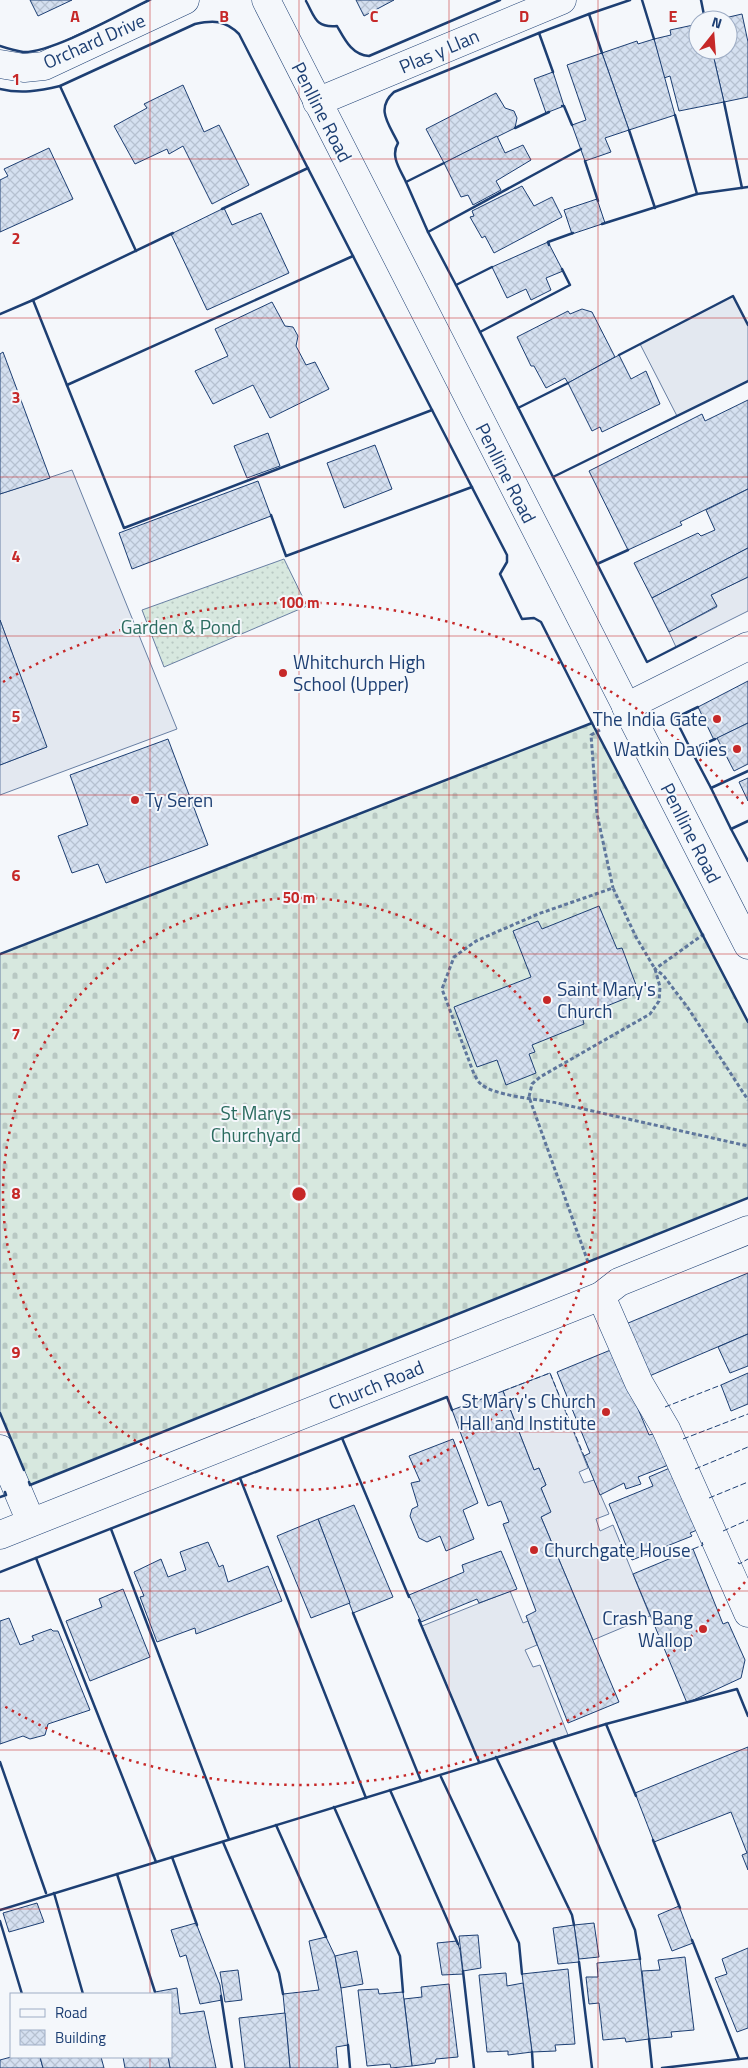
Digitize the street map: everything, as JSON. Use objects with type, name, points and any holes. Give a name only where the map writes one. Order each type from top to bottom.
[{"type":"street","name":"Orchard Drive","points":[[0,64],[24,68],[44,66],[185,0]]},
{"type":"street","name":"Penlline Road","points":[[266,0],[626,707],[745,931]]},
{"type":"street","name":"Plas y Llan","points":[[317,102],[562,0]]},
{"type":"street","points":[[626,707],[748,646]]},
{"type":"street","name":"Church Road","points":[[0,1535],[601,1296],[619,1282],[748,1230]]},
{"type":"street","points":[[601,1296],[639,1383],[666,1429],[748,1613]]},
{"type":"street","points":[[0,1449],[31,1522]]},
{"type":"path","points":[[588,1262],[529,1097],[532,1084],[540,1077],[650,1014],[659,1001],[660,987],[655,969],[636,937],[613,888],[597,814],[591,735],[602,729]]},
{"type":"path","points":[[613,888],[538,914],[476,941],[454,957],[442,990],[474,1074],[481,1084],[493,1092],[529,1097],[748,1146]]},
{"type":"path","points":[[655,969],[707,932]]},
{"type":"path","points":[[655,969],[663,975],[688,1008],[748,1100]]},
{"type":"green space","name":"Garden & Pond","points":[[284,559],[307,606],[164,667],[142,610]]},
{"type":"green space","name":"St Marys Churchyard","points":[[592,723],[748,1022],[748,1198],[30,1485],[0,1413],[0,954]]},
{"type":"shaded area","points":[[733,296],[748,325],[748,381],[677,416],[640,344]]},
{"type":"shaded area","points":[[72,470],[177,729],[0,795],[0,765],[46,747],[0,620],[0,494]]},
{"type":"shaded area","points":[[748,577],[748,611],[676,647],[669,632],[717,607],[711,595]]},
{"type":"shaded area","points":[[550,1373],[588,1468],[579,1472],[584,1483],[594,1480],[609,1514],[596,1519],[600,1531],[613,1525],[650,1616],[593,1640],[541,1517],[550,1512],[541,1488],[546,1485],[539,1468],[534,1470],[503,1391]]},
{"type":"shaded area","points":[[510,1591],[523,1623],[528,1621],[537,1645],[525,1650],[533,1667],[540,1665],[568,1735],[479,1762],[422,1626]]},
{"type":"building","points":[[30,0],[72,0],[38,16]]},
{"type":"building","points":[[356,0],[394,0],[364,16]]},
{"type":"building","points":[[742,14],[748,42],[748,97],[724,102],[714,60],[738,60],[738,15]]},
{"type":"building","points":[[688,26],[688,60],[714,60],[724,102],[679,111],[670,76],[664,78],[654,39],[671,35],[670,30]]},
{"type":"building","points":[[654,39],[675,115],[629,130],[602,53],[637,41],[638,44]]},
{"type":"building","points":[[602,53],[629,130],[605,138],[611,152],[585,161],[572,125],[586,120],[567,65]]},
{"type":"building","points":[[553,72],[564,106],[546,113],[534,79]]},
{"type":"building","points":[[183,85],[204,132],[219,125],[249,185],[212,204],[183,146],[169,154],[167,149],[135,164],[114,126],[147,108],[144,104]]},
{"type":"building","points":[[496,93],[505,108],[514,111],[517,118],[515,128],[444,163],[426,129]]},
{"type":"building","points":[[497,136],[505,153],[523,145],[531,160],[496,181],[501,190],[473,205],[468,195],[461,197],[444,163]]},
{"type":"building","points":[[49,148],[73,199],[0,232],[0,180],[8,176],[4,169]]},
{"type":"building","points":[[522,186],[534,206],[552,197],[562,217],[494,253],[485,236],[482,238],[470,217],[474,216],[472,211]]},
{"type":"building","points":[[597,199],[605,223],[572,234],[564,210]]},
{"type":"building","points":[[224,208],[232,225],[261,213],[289,273],[207,310],[171,234]]},
{"type":"building","points":[[548,242],[563,271],[546,278],[551,290],[531,300],[526,289],[507,298],[492,267]]},
{"type":"building","points":[[272,302],[285,326],[293,327],[298,336],[296,346],[306,365],[315,362],[329,389],[270,418],[253,385],[213,404],[195,371],[228,356],[215,329]]},
{"type":"building","points":[[582,309],[592,312],[615,357],[568,383],[565,378],[546,388],[534,366],[531,366],[517,337],[568,311],[570,314]]},
{"type":"building","points":[[3,352],[50,478],[0,494],[0,354]]},
{"type":"building","points":[[619,355],[631,379],[646,371],[660,404],[602,432],[600,427],[592,431],[568,383]]},
{"type":"building","points":[[748,400],[748,489],[680,522],[682,525],[628,550],[589,471],[702,414],[705,421]]},
{"type":"building","points":[[268,433],[280,466],[247,478],[234,446]]},
{"type":"building","points":[[375,445],[392,489],[344,508],[327,463]]},
{"type":"building","points":[[258,481],[271,516],[132,569],[119,533]]},
{"type":"building","points":[[748,489],[748,548],[652,598],[634,563],[698,533],[701,536],[715,530],[706,510]]},
{"type":"building","points":[[748,548],[748,577],[711,595],[717,606],[669,632],[652,598]]},
{"type":"building","points":[[0,620],[47,747],[0,765]]},
{"type":"building","points":[[748,681],[748,723],[714,740],[698,707]]},
{"type":"building","points":[[748,723],[748,764],[734,771],[717,738]]},
{"type":"building","name":"Ty Seren","points":[[168,739],[208,845],[106,883],[98,864],[72,873],[58,836],[88,825],[70,775]]},
{"type":"building","points":[[748,778],[748,801],[739,782]]},
{"type":"building","name":"Saint Mary's Church","points":[[599,906],[617,949],[622,948],[639,993],[582,1016],[584,1024],[532,1045],[535,1052],[529,1054],[536,1073],[506,1085],[497,1060],[477,1067],[454,1007],[531,977],[513,931],[538,921],[542,929]]},
{"type":"building","points":[[748,1273],[748,1334],[647,1377],[621,1326]]},
{"type":"building","points":[[748,1334],[748,1366],[730,1373],[718,1347]]},
{"type":"building","name":"St Mary's Church Hall and Institute","points":[[613,1349],[649,1435],[657,1433],[671,1464],[638,1477],[641,1484],[626,1489],[624,1483],[600,1495],[584,1456],[590,1453],[557,1372]]},
{"type":"building","points":[[748,1373],[748,1404],[731,1411],[721,1385]]},
{"type":"building","name":"Churchgate House","points":[[503,1391],[534,1470],[539,1468],[546,1485],[541,1488],[551,1512],[541,1517],[619,1702],[568,1723],[526,1616],[536,1611],[503,1524],[509,1522],[501,1501],[488,1506],[452,1410]]},
{"type":"building","points":[[453,1439],[478,1503],[463,1510],[474,1539],[446,1551],[440,1536],[427,1542],[419,1538],[410,1516],[412,1509],[418,1506],[411,1483],[420,1481],[409,1456]]},
{"type":"building","points":[[672,1467],[697,1530],[690,1533],[692,1536],[632,1560],[609,1504],[653,1486],[649,1477]]},
{"type":"building","points":[[354,1505],[393,1597],[353,1613],[318,1519]]},
{"type":"building","points":[[318,1519],[350,1603],[311,1618],[277,1536]]},
{"type":"building","points":[[208,1542],[219,1567],[223,1565],[228,1582],[268,1566],[282,1601],[196,1634],[195,1628],[157,1642],[140,1597],[144,1596],[134,1572],[161,1559],[168,1577],[186,1570],[180,1552]]},
{"type":"building","points":[[693,1549],[723,1624],[728,1622],[745,1660],[741,1678],[687,1703],[633,1574]]},
{"type":"building","points":[[501,1551],[517,1589],[479,1603],[477,1599],[421,1622],[409,1595],[464,1572],[462,1565]]},
{"type":"building","points":[[123,1589],[150,1657],[90,1681],[66,1621],[102,1607],[99,1599]]},
{"type":"building","points":[[9,1618],[20,1645],[34,1640],[32,1636],[51,1629],[58,1631],[90,1710],[48,1724],[45,1735],[30,1739],[23,1736],[0,1744],[0,1621]]},
{"type":"building","points":[[748,1747],[748,1870],[742,1855],[747,1853],[731,1812],[654,1842],[635,1793]]},
{"type":"building","points":[[37,1903],[44,1922],[9,1932],[3,1913]]},
{"type":"building","points":[[679,1906],[693,1943],[672,1951],[658,1915]]},
{"type":"building","points":[[196,1923],[220,1985],[222,2000],[200,2004],[186,1955],[180,1957],[171,1930]]},
{"type":"building","points":[[594,1923],[599,1957],[579,1959],[574,1925]]},
{"type":"building","points":[[574,1925],[579,1962],[558,1964],[553,1928]]},
{"type":"building","points":[[478,1935],[481,1968],[463,1971],[459,1936]]},
{"type":"building","points":[[326,1937],[335,1956],[348,2045],[336,2047],[338,2068],[290,2068],[283,1994],[319,1990],[309,1941]]},
{"type":"building","points":[[457,1941],[463,1974],[442,1975],[437,1943]]},
{"type":"building","points":[[748,1948],[748,2028],[737,2032],[715,1978],[727,1974],[722,1959]]},
{"type":"building","points":[[357,1951],[363,1984],[341,1988],[335,1956]]},
{"type":"building","points":[[685,1957],[694,2030],[671,2032],[672,2037],[649,2039],[642,1971],[660,1970],[658,1960]]},
{"type":"building","points":[[640,1959],[649,2039],[626,2042],[625,2038],[603,2040],[599,2003],[589,2004],[586,1977],[598,1977],[597,1963]]},
{"type":"building","points":[[568,1969],[575,2044],[555,2045],[556,2051],[532,2052],[522,1974]]},
{"type":"building","points":[[238,1970],[242,2000],[225,2002],[220,1972]]},
{"type":"building","points":[[506,1973],[507,1986],[523,1983],[532,2052],[508,2055],[508,2051],[487,2052],[479,1975]]},
{"type":"building","points":[[449,1984],[458,2057],[436,2059],[435,2063],[412,2066],[404,1999],[422,1997],[421,1987]]},
{"type":"building","points":[[177,1988],[180,2014],[204,2011],[216,2068],[170,2068],[168,2058],[172,2058],[172,1993],[155,1992]]},
{"type":"building","points":[[378,1989],[379,1994],[403,1992],[412,2066],[391,2068],[390,2064],[367,2066],[358,1990]]},
{"type":"building","points":[[285,2013],[290,2068],[245,2068],[239,2018]]},
{"type":"building","points":[[10,2057],[40,2058],[43,2068],[0,2068],[0,2060]]},
{"type":"building","points":[[40,2058],[101,2058],[104,2068],[43,2068]]},
{"type":"building","points":[[123,2058],[168,2058],[170,2068],[125,2068]]},
{"type":"fence","points":[[503,1391],[550,1373],[584,1456]]},
{"type":"fence","points":[[665,1407],[721,1385]]},
{"type":"fence","points":[[683,1439],[748,1414]]},
{"type":"fence","points":[[695,1469],[748,1447]]},
{"type":"fence","points":[[709,1498],[748,1482]]},
{"type":"fence","points":[[723,1531],[748,1520]]},
{"type":"fence","points":[[693,1549],[703,1545],[702,1542]]},
{"type":"fence","points":[[738,1562],[739,1564],[748,1559]]},
{"type":"wall","points":[[0,46],[23,52],[36,51],[86,32],[149,0]]},
{"type":"wall","points":[[306,1],[320,23],[337,26],[354,50],[369,56],[500,0]]},
{"type":"wall","points":[[589,14],[630,0]]},
{"type":"wall","points":[[642,0],[654,39]]},
{"type":"wall","points":[[701,0],[703,10]]},
{"type":"wall","points":[[539,33],[589,14],[602,53]]},
{"type":"wall","points":[[0,89],[30,91],[60,86],[195,24],[218,22],[234,29],[239,34],[432,410]]},
{"type":"wall","points":[[406,182],[395,158],[398,143],[388,123],[385,111],[385,104],[394,92],[539,33],[553,72]]},
{"type":"wall","points":[[60,86],[136,251]]},
{"type":"wall","points":[[724,102],[742,188]]},
{"type":"wall","points":[[562,106],[564,106],[572,125]]},
{"type":"wall","points":[[515,128],[549,112]]},
{"type":"wall","points":[[675,115],[697,194]]},
{"type":"wall","points":[[629,130],[655,208]]},
{"type":"wall","points":[[456,285],[428,232],[581,149]]},
{"type":"wall","points":[[585,161],[598,201]]},
{"type":"wall","points":[[428,232],[406,182],[444,163]]},
{"type":"wall","points":[[222,209],[308,168]]},
{"type":"wall","points":[[602,224],[697,194],[748,187]]},
{"type":"wall","points":[[33,300],[173,233]]},
{"type":"wall","points":[[549,245],[548,242],[573,233]]},
{"type":"wall","points":[[67,385],[353,256]]},
{"type":"wall","points":[[480,332],[456,285],[492,267]]},
{"type":"wall","points":[[553,477],[480,332],[570,285],[562,269]]},
{"type":"wall","points":[[619,355],[733,296],[748,325]]},
{"type":"wall","points":[[0,314],[33,300],[124,528],[432,410],[507,555],[507,562],[500,574],[522,619],[534,618],[541,622],[592,723]]},
{"type":"wall","points":[[696,637],[647,662],[553,477],[748,381]]},
{"type":"wall","points":[[518,408],[568,383]]},
{"type":"wall","points":[[271,515],[286,556],[472,487]]},
{"type":"wall","points":[[597,564],[628,550]]},
{"type":"wall","points":[[691,750],[675,718],[698,707]]},
{"type":"wall","points":[[0,954],[592,723],[748,1022]]},
{"type":"wall","points":[[711,788],[691,750],[715,739]]},
{"type":"wall","points":[[731,829],[711,788],[748,771]]},
{"type":"wall","points":[[748,821],[731,829],[748,861]]},
{"type":"wall","points":[[29,1482],[30,1485],[748,1198]]},
{"type":"wall","points":[[0,1572],[447,1397],[452,1410]]},
{"type":"wall","points":[[0,1413],[24,1470]]},
{"type":"wall","points":[[342,1438],[409,1597]]},
{"type":"wall","points":[[240,1478],[366,1798]]},
{"type":"wall","points":[[0,1497],[6,1495],[5,1492]]},
{"type":"wall","points":[[111,1529],[229,1839]]},
{"type":"wall","points":[[36,1558],[156,1862]]},
{"type":"wall","points":[[353,1613],[421,1781]]},
{"type":"wall","points":[[419,1620],[479,1762]]},
{"type":"wall","points":[[636,1796],[606,1724],[737,1689],[748,1716]]},
{"type":"wall","points":[[0,1910],[606,1724]]},
{"type":"wall","points":[[553,1740],[635,1930],[640,1959]]},
{"type":"wall","points":[[496,1757],[572,1915],[574,1925]]},
{"type":"wall","points":[[0,1762],[46,1893]]},
{"type":"wall","points":[[441,1777],[519,1943],[522,1974]]},
{"type":"wall","points":[[390,1790],[458,1944]]},
{"type":"wall","points":[[334,1807],[400,1956],[403,1992]]},
{"type":"wall","points":[[276,1825],[326,1937]]},
{"type":"wall","points":[[653,1840],[680,1908]]},
{"type":"wall","points":[[223,1842],[279,1973],[283,1994]]},
{"type":"wall","points":[[172,1857],[197,1925]]},
{"type":"wall","points":[[117,1874],[155,1992]]},
{"type":"wall","points":[[54,1893],[83,1993]]},
{"type":"wall","points":[[0,1921],[22,1993]]},
{"type":"wall","points":[[692,1940],[739,2059],[748,2058]]},
{"type":"wall","points":[[579,1962],[592,2068]]},
{"type":"wall","points":[[463,1971],[474,2068]]},
{"type":"wall","points":[[221,1996],[232,2068]]},
{"type":"wall","points":[[649,2039],[652,2068]]},
{"type":"wall","points":[[348,2045],[350,2068]]},
{"type":"wall","points":[[532,2052],[533,2068]]},
{"type":"wall","points":[[662,2068],[739,2059]]},
{"type":"place","name":"Whitchurch High School (Upper)","points":[[283,673]]},
{"type":"place","name":"The India Gate","points":[[717,719]]},
{"type":"place","name":"Watkin Davies","points":[[737,749]]},
{"type":"place","name":"Ty Seren","points":[[135,800]]},
{"type":"place","name":"Saint Mary's Church","points":[[547,1000]]},
{"type":"place","name":"St Mary's Church Hall and Institute","points":[[606,1412]]},
{"type":"place","name":"Churchgate House","points":[[534,1550]]},
{"type":"place","name":"Crash Bang Wallop","points":[[703,1629]]}]
